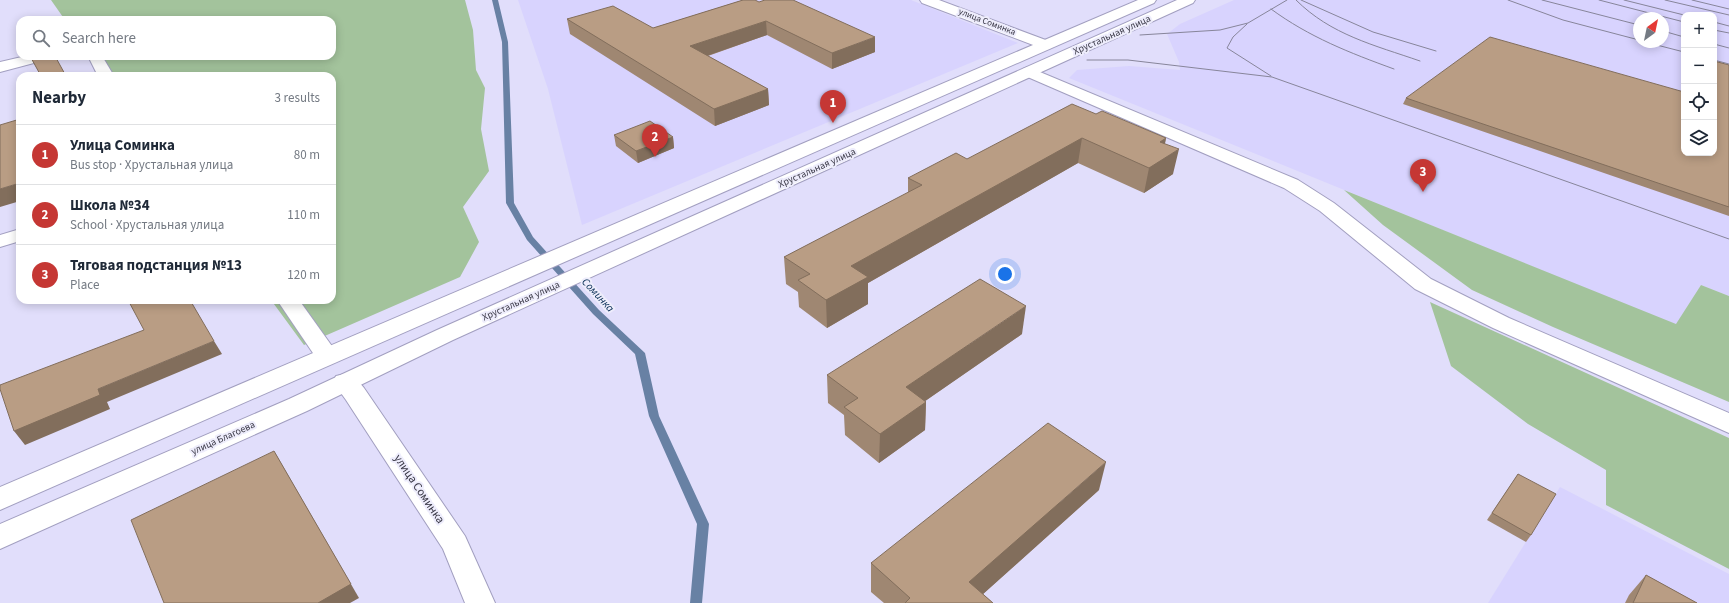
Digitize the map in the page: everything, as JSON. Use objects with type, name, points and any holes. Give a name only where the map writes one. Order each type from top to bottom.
[{"type":"main road","name":"улица Соминка","points":[[927,0],[1070,54]]},
{"type":"main road","name":"Хрустальная улица","points":[[369,338],[1149,0]]},
{"type":"main road","name":"Хрустальная улица","points":[[445,336],[1188,0]]},
{"type":"main road","points":[[0,67],[28,60]]},
{"type":"main road","points":[[97,60],[104,72]]},
{"type":"main road","points":[[1004,63],[1291,184],[1328,207],[1423,284],[1501,323],[1729,424]]},
{"type":"main road","points":[[0,241],[16,236]]},
{"type":"main road","points":[[291,304],[327,356],[327,370],[322,380],[313,393],[298,405]]},
{"type":"main road","name":"улица Благоева","points":[[0,537],[298,405],[445,336]]},
{"type":"main road","points":[[0,499],[369,338]]},
{"type":"main road","points":[[346,382],[343,373],[345,363],[354,351],[369,338]]},
{"type":"main road","name":"улица Соминка","points":[[346,382],[455,544],[480,603]]},
{"type":"shaded area","points":[[518,0],[911,0],[1018,43],[582,225],[548,89]]},
{"type":"shaded area","points":[[1234,0],[1729,0],[1729,296],[1701,285],[1676,325],[1069,78],[1077,70],[1129,66],[1180,70],[1179,62],[1167,34],[1180,24]]},
{"type":"shaded area","points":[[1560,487],[1729,574],[1729,603],[1488,603]]},
{"type":"green space","points":[[51,0],[465,0],[473,30],[476,70],[485,88],[481,129],[489,171],[463,207],[479,242],[460,277],[304,345],[274,304],[336,304],[336,72],[103,72],[95,60],[336,60],[336,16],[62,16]]},
{"type":"green space","points":[[1344,190],[1676,324],[1701,285],[1729,296],[1729,402],[1553,327],[1472,290],[1383,225]]},
{"type":"green space","points":[[1430,302],[1729,438],[1729,569],[1606,505],[1606,470],[1528,424],[1451,366]]},
{"type":"building","points":[[743,0],[755,0],[759,2],[765,0],[793,0],[875,37],[832,53],[766,21],[690,46],[768,89],[714,109],[567,19],[613,6],[653,28]]},
{"type":"building","points":[[1490,37],[1681,91],[1681,156],[1717,156],[1717,62],[1729,65],[1729,207],[1406,98]]},
{"type":"building","points":[[32,60],[57,60],[64,72],[39,72]]},
{"type":"building","points":[[1072,104],[1096,114],[1102,111],[1166,138],[1160,142],[1179,149],[1149,168],[1082,138],[851,266],[868,277],[826,300],[798,280],[810,274],[784,257],[922,185],[908,178],[956,153],[967,159]]},
{"type":"building","points":[[16,120],[16,184],[0,189],[0,125]]},
{"type":"building","points":[[650,121],[673,137],[636,151],[614,135]]},
{"type":"building","points":[[980,279],[1026,306],[906,387],[926,402],[880,434],[844,407],[858,398],[827,375]]},
{"type":"building","points":[[130,304],[192,304],[214,341],[98,389],[100,395],[14,431],[0,385],[144,330]]},
{"type":"building","points":[[1048,423],[1106,462],[969,582],[993,603],[905,603],[910,598],[871,563]]},
{"type":"building","points":[[274,451],[351,584],[318,603],[164,603],[131,520]]},
{"type":"building","points":[[1518,474],[1556,494],[1531,535],[1492,513]]},
{"type":"building","points":[[1646,575],[1697,603],[1633,603]]},
{"type":"waterway","name":"Соминка","points":[[495,0],[505,42],[510,203],[530,238],[596,312],[640,353],[654,416],[703,524],[696,603]]},
{"type":"tram line","points":[[1271,9],[1287,0]]},
{"type":"tram line","points":[[1296,0],[1309,12],[1324,22],[1354,38],[1420,61]]},
{"type":"tram line","points":[[1301,0],[1373,32],[1436,51]]},
{"type":"tram line","points":[[1508,0],[1563,20],[1633,38]]},
{"type":"tram line","points":[[1542,0],[1633,23]]},
{"type":"tram line","points":[[1599,0],[1681,21]]},
{"type":"tram line","points":[[1624,0],[1681,14]]},
{"type":"tram line","points":[[1665,0],[1729,15]]},
{"type":"tram line","points":[[1692,0],[1729,9]]},
{"type":"tram line","points":[[1140,35],[1220,30],[1248,23],[1271,9]]},
{"type":"tram line","points":[[1271,9],[1300,28],[1330,44],[1394,69]]},
{"type":"tram line","points":[[1717,23],[1729,26]]},
{"type":"tram line","points":[[1247,24],[1233,37],[1227,48],[1271,76]]},
{"type":"tram line","points":[[1717,31],[1729,33]]},
{"type":"tram line","points":[[1669,33],[1681,36]]},
{"type":"tram line","points":[[1717,45],[1729,48]]},
{"type":"tram line","points":[[1668,48],[1681,51]]},
{"type":"tram line","points":[[1087,60],[1128,60],[1272,77],[1729,239]]},
{"type":"tram line","points":[[1717,61],[1729,64]]},
{"type":"place","name":"Улица Соминка","points":[[833,123]]},
{"type":"place","name":"Школа №34","points":[[655,157]]},
{"type":"place","name":"Тяговая подстанция №13","points":[[1423,192]]}]
